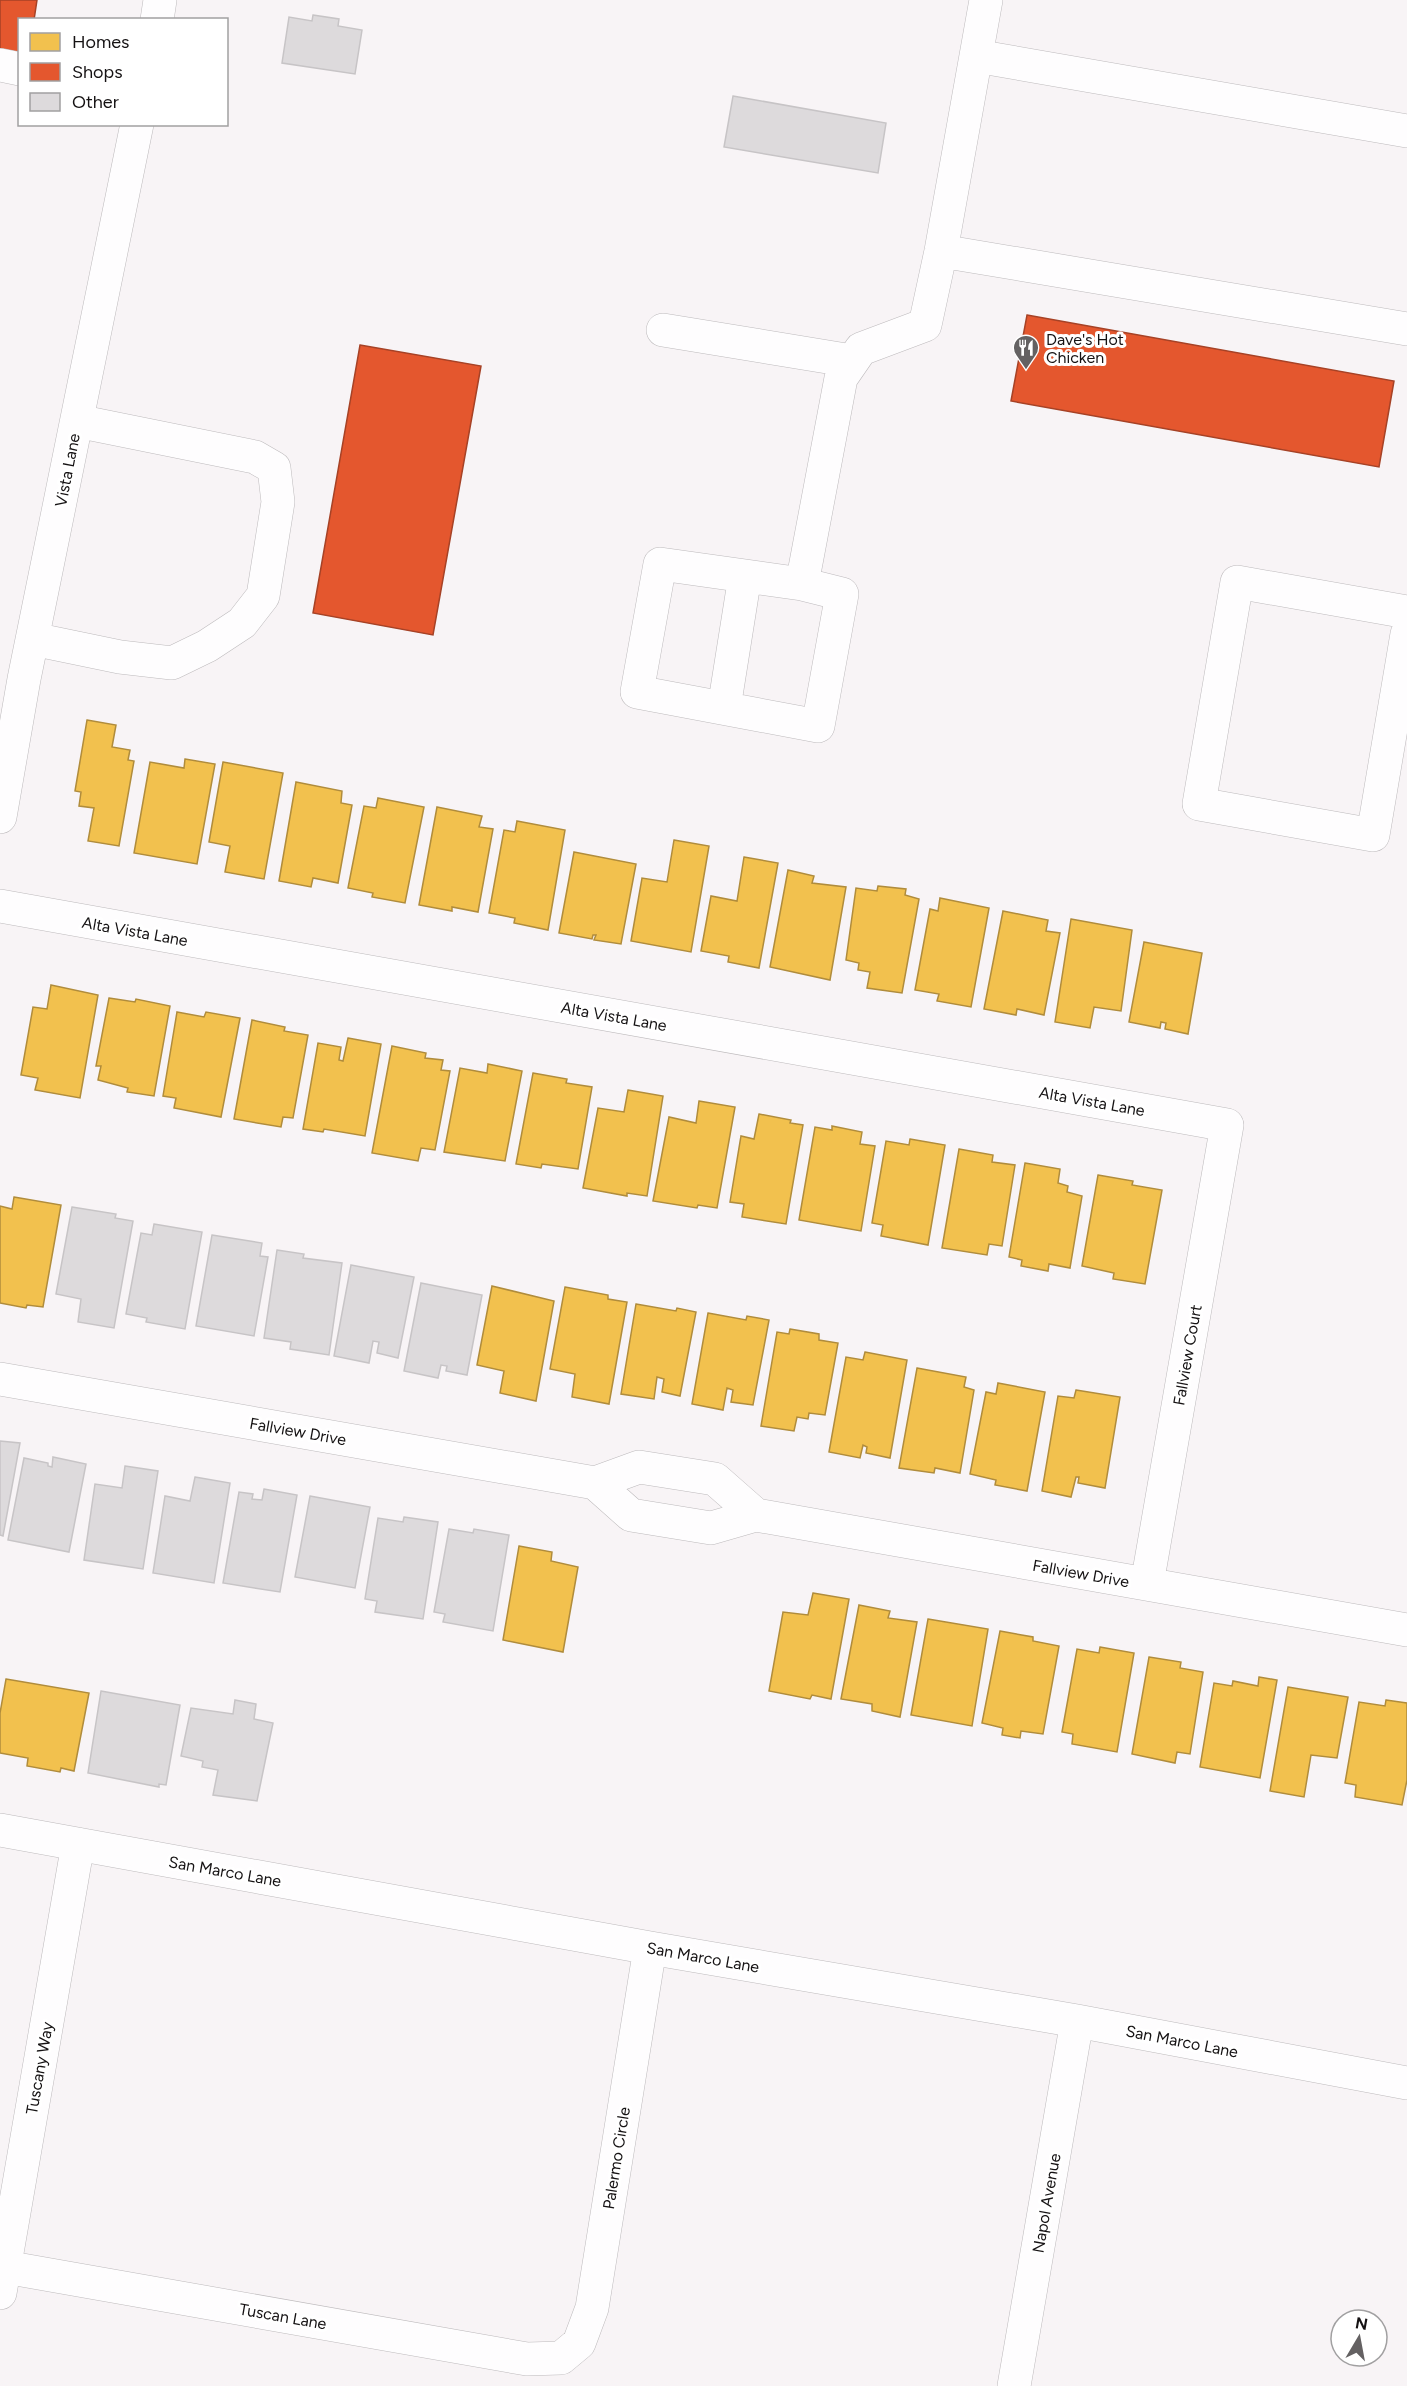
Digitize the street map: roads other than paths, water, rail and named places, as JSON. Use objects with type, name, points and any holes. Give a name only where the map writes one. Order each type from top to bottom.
[{"type":"street","points":[[157,18],[160,0]]},
{"type":"street","points":[[802,584],[841,378],[861,349],[925,325],[941,251],[986,0]]},
{"type":"street","points":[[976,56],[1407,131]]},
{"type":"street","points":[[0,65],[18,69]]},
{"type":"street","name":"Vista Lane","points":[[0,817],[33,639],[137,126]]},
{"type":"street","points":[[941,251],[1407,329]]},
{"type":"street","points":[[663,330],[852,362]]},
{"type":"street","points":[[33,639],[120,657],[172,663],[207,646],[242,623],[263,596],[278,502],[274,468],[255,457],[77,421]]},
{"type":"street","points":[[660,564],[745,576],[802,584],[842,594],[818,726],[637,692],[660,564]]},
{"type":"street","points":[[724,708],[745,576]]},
{"type":"street","points":[[1407,612],[1237,582],[1199,804],[1373,836],[1407,634]]},
{"type":"street","name":"Alta Vista Lane","points":[[0,906],[1227,1125]]},
{"type":"street","name":"Fallview Court","points":[[1147,1584],[1227,1125]]},
{"type":"street","name":"Fallview Drive","points":[[0,1379],[595,1483],[639,1467],[715,1479],[756,1515]]},
{"type":"street","name":"Fallview Drive","points":[[595,1483],[631,1515],[711,1528],[756,1515],[1407,1630]]},
{"type":"street","name":"San Marco Lane","points":[[0,1830],[650,1948],[1077,2021],[1407,2083]]},
{"type":"street","name":"Tuscany Way","points":[[2,2280],[78,1844]]},
{"type":"street","name":"Palermo Circle","points":[[561,2358],[579,2343],[592,2308],[650,1948]]},
{"type":"street","name":"Napol Avenue","points":[[1014,2386],[1077,2021]]},
{"type":"street","name":"Tuscan Lane","points":[[2,2280],[527,2359],[561,2358]]},
{"type":"place","name":"Dave's Hot Chicken","points":[[1026,371]]}]
